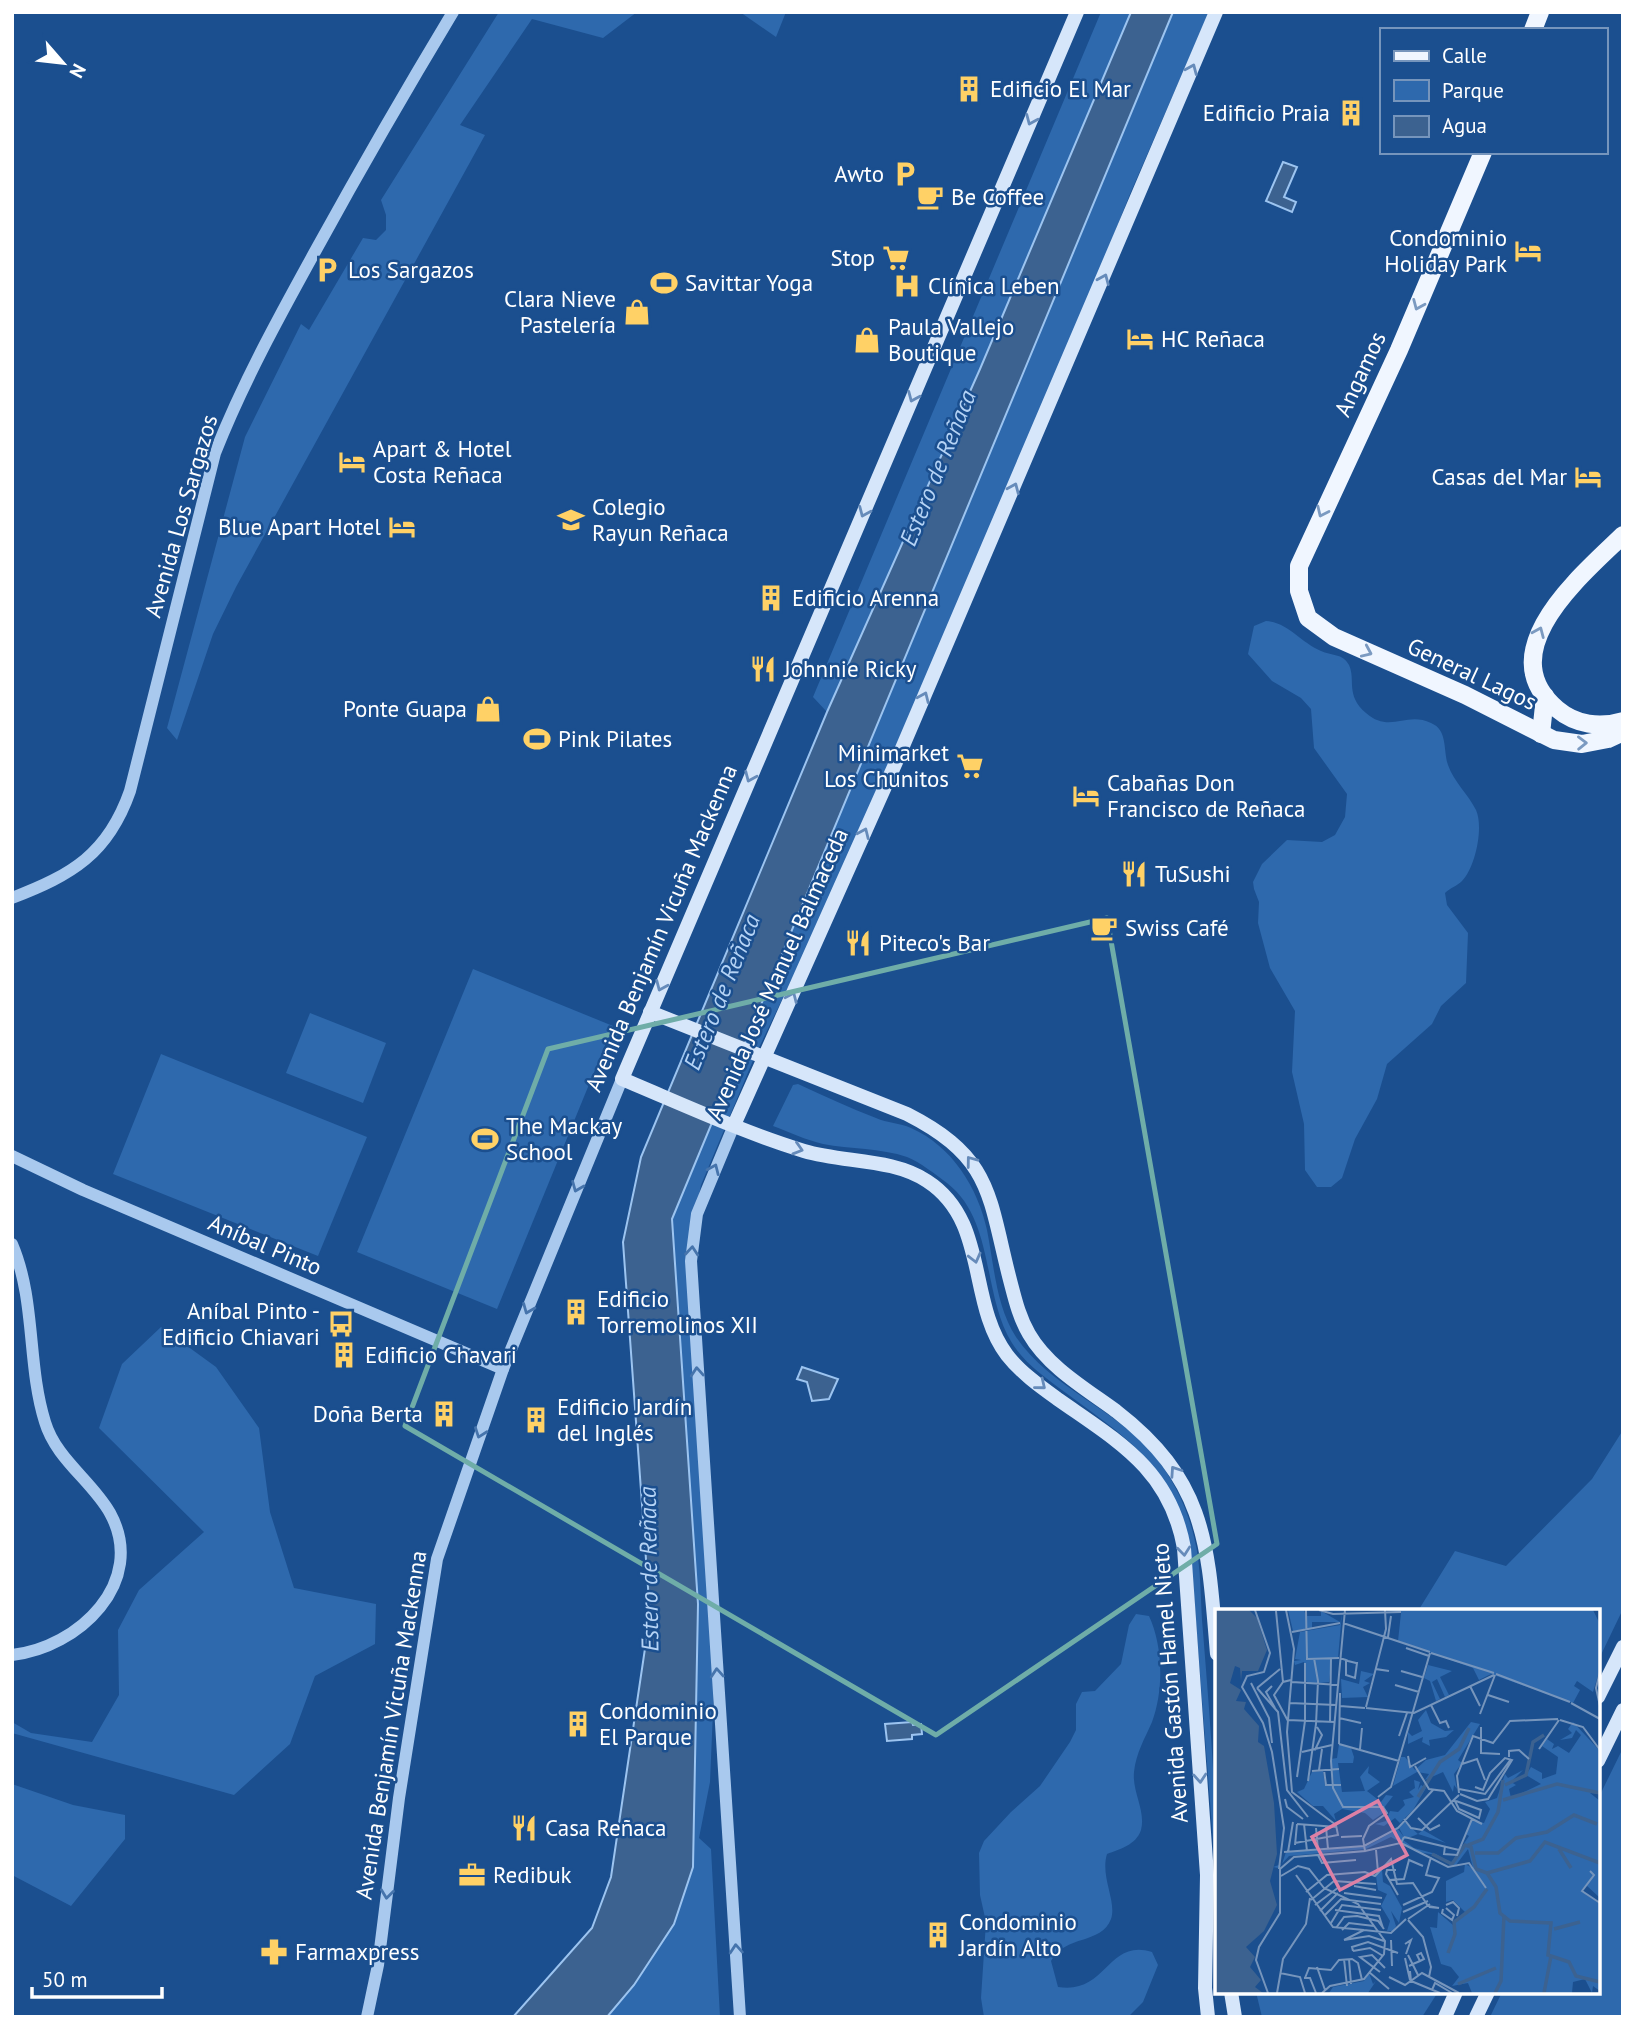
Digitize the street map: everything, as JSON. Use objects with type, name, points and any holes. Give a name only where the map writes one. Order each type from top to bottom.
[{"type":"main road","name":"Avenida Benjamín Vicuña Mackenna","points":[[622,1079],[1077,12]]},
{"type":"main road","name":"Avenida José Manuel Balmaceda","points":[[734,1125],[897,760],[1216,12]]},
{"type":"main road","name":"Angamos","points":[[1308,618],[1299,591],[1299,566],[1399,350],[1482,154]]},
{"type":"main road","points":[[1623,535],[1567,592],[1538,631],[1534,665],[1545,696],[1561,712],[1580,722],[1602,725],[1623,721]]},
{"type":"main road","name":"General Lagos","points":[[1308,618],[1334,637],[1465,695],[1541,734],[1568,743],[1582,744],[1608,739],[1623,732]]},
{"type":"main road","points":[[1541,734],[1545,696]]},
{"type":"main road","name":"Avenida Gastón Hamel Nieto","points":[[650,1012],[907,1114],[946,1136],[981,1175],[990,1198],[1018,1313],[1040,1349],[1133,1425],[1178,1475],[1203,1533],[1215,1637]]},
{"type":"main road","name":"Avenida Gastón Hamel Nieto","points":[[622,1079],[805,1151],[900,1168],[926,1180],[948,1198],[962,1219],[996,1335],[1021,1370],[1143,1463],[1163,1488],[1177,1517],[1184,1548],[1206,1852],[1205,1988],[1208,2017]]},
{"type":"main road","points":[[1600,1694],[1623,1647]]},
{"type":"main road","points":[[1600,1758],[1623,1710]]},
{"type":"main road","points":[[1231,1994],[1235,2017]]},
{"type":"main road","points":[[1444,2017],[1455,1994]]},
{"type":"main road","points":[[1476,2017],[1487,1994]]},
{"type":"street","name":"Avenida Los Sargazos","points":[[12,898],[72,872],[99,848],[118,821],[130,791],[215,453],[230,414],[269,335],[328,228],[453,12]]},
{"type":"street","name":"Avenida Benjamín Vicuña Mackenna","points":[[368,2017],[378,1965],[399,1798],[442,1540],[503,1369],[622,1079]]},
{"type":"street","name":"Avenida José Manuel Balmaceda","points":[[734,1125],[696,1214],[691,1261],[740,2017]]},
{"type":"street","name":"Aníbal Pinto","points":[[12,1156],[96,1195],[503,1369]]},
{"type":"street","points":[[12,1244],[22,1275],[44,1421],[61,1452],[101,1498],[112,1516],[119,1548],[112,1587],[92,1618],[63,1641],[33,1653],[12,1656]]},
{"type":"highlighted area","points":[[1107,918],[1217,1544],[936,1735],[405,1426],[548,1049]]},
{"type":"green space","points":[[499,12],[637,12],[603,38],[532,19],[460,125],[485,135],[236,587],[213,634],[177,740],[167,728],[245,437],[301,324],[309,330],[363,238],[376,240],[386,230],[386,215],[381,200]]},
{"type":"green space","points":[[740,12],[786,12],[776,37]]},
{"type":"green space","points":[[1101,12],[1209,12],[1130,194],[957,627],[754,1058],[701,1185],[691,1237],[715,1664],[710,1782],[699,1838],[711,1849],[720,2017],[534,2017],[608,1928],[662,1619],[632,1274],[839,687],[827,712],[813,697]]},
{"type":"green space","points":[[1266,621],[1281,625],[1321,651],[1344,658],[1351,671],[1355,700],[1375,719],[1391,722],[1414,719],[1436,726],[1443,735],[1451,771],[1473,804],[1478,818],[1479,837],[1471,867],[1462,881],[1445,893],[1447,905],[1468,933],[1466,983],[1441,1006],[1432,1024],[1387,1064],[1377,1099],[1355,1139],[1342,1178],[1331,1187],[1317,1187],[1305,1170],[1304,1124],[1292,1072],[1295,1011],[1270,968],[1258,923],[1259,902],[1253,882],[1262,864],[1287,840],[1322,842],[1335,835],[1345,817],[1347,794],[1314,748],[1311,709],[1301,698],[1272,681],[1248,654],[1254,626]]},
{"type":"green space","name":"The Mackay School","points":[[473,969],[613,1026],[497,1309],[357,1252]]},
{"type":"green space","points":[[310,1013],[386,1043],[363,1103],[286,1073]]},
{"type":"green space","points":[[161,1054],[367,1137],[318,1256],[113,1174]]},
{"type":"green space","points":[[798,1084],[880,1120],[911,1128],[926,1136],[951,1157],[970,1184],[983,1214],[1000,1299],[1016,1337],[1030,1355],[1047,1370],[1136,1437],[1159,1462],[1178,1492],[1191,1526],[1200,1572],[1211,1729],[1215,1865],[1190,1545],[1170,1492],[1144,1456],[1110,1426],[1029,1364],[1012,1343],[996,1303],[981,1237],[962,1199],[947,1183],[907,1157],[823,1144],[773,1126],[793,1085]]},
{"type":"green space","points":[[161,1327],[216,1367],[259,1428],[270,1512],[294,1588],[376,1604],[375,1644],[315,1676],[290,1744],[234,1795],[12,1733],[12,1722],[31,1733],[92,1742],[119,1695],[118,1630],[139,1590],[204,1532],[99,1428],[122,1364]]},
{"type":"green space","points":[[1623,1430],[1623,1609],[1600,1657],[1600,1609],[1419,1609],[1455,1551],[1506,1566],[1592,1479]]},
{"type":"green space","points":[[1136,1614],[1149,1616],[1157,1641],[1160,1668],[1156,1709],[1134,1772],[1142,1816],[1141,1830],[1131,1843],[1107,1854],[1105,1863],[1112,1912],[1106,1927],[1092,1937],[1065,1947],[1051,1961],[1058,1987],[1074,1987],[1087,1983],[1115,1959],[1137,1950],[1152,1952],[1158,1965],[1143,2002],[1128,2017],[984,2017],[981,1998],[986,1922],[980,1895],[979,1853],[984,1841],[1040,1786],[1070,1742],[1076,1730],[1076,1704],[1082,1692],[1095,1691],[1121,1664],[1129,1625]]},
{"type":"green space","points":[[1623,1748],[1623,2017],[1490,2017],[1501,1994],[1600,1994],[1600,1795]]},
{"type":"green space","points":[[12,1784],[73,1805],[125,1815],[125,1839],[71,1906],[12,1875]]},
{"type":"green space","points":[[1256,1994],[1437,1994],[1422,2017],[1262,2017]]},
{"type":"water","name":"Estero de Reñaca","points":[[1131,12],[1173,12],[672,1219],[698,1604],[693,1867],[674,1924],[634,1985],[607,2017],[513,2017],[592,1928],[611,1877],[650,1615],[623,1242],[641,1157],[827,712],[980,369]]},
{"type":"water","points":[[1283,162],[1297,167],[1284,197],[1296,202],[1292,212],[1266,201]]},
{"type":"water","points":[[802,1367],[838,1379],[829,1399],[812,1401],[807,1382],[797,1379]]},
{"type":"water","points":[[912,1722],[913,1725],[921,1724],[922,1734],[912,1735],[912,1739],[887,1741],[885,1724]]},
{"type":"place","name":"Edificio El Mar","points":[[969,89]]},
{"type":"place","name":"Edificio Praia","points":[[1351,113]]},
{"type":"place","name":"Awto","points":[[905,174]]},
{"type":"place","name":"Be Coffee","points":[[930,197]]},
{"type":"place","name":"Condominio Holiday Park","points":[[1528,251]]},
{"type":"place","name":"Stop","points":[[896,258]]},
{"type":"place","name":"Los Sargazos","points":[[327,270]]},
{"type":"place","name":"Savittar Yoga","points":[[664,283]]},
{"type":"place","name":"Clínica Leben","points":[[907,286]]},
{"type":"place","name":"Clara Nieve Pastelería","points":[[637,312]]},
{"type":"place","name":"HC Reñaca","points":[[1140,339]]},
{"type":"place","name":"Paula Vallejo Boutique","points":[[867,340]]},
{"type":"place","name":"Apart & Hotel Costa Reñaca","points":[[352,462]]},
{"type":"place","name":"Casas del Mar","points":[[1588,477]]},
{"type":"place","name":"Colegio Rayun Reñaca","points":[[571,520]]},
{"type":"place","name":"Blue Apart Hotel","points":[[402,527]]},
{"type":"place","name":"Edificio Arenna","points":[[771,598]]},
{"type":"place","name":"Johnnie Ricky","points":[[763,669]]},
{"type":"place","name":"Ponte Guapa","points":[[488,709]]},
{"type":"place","name":"Pink Pilates","points":[[537,739]]},
{"type":"place","name":"Minimarket Los Chunitos","points":[[970,766]]},
{"type":"place","name":"Cabañas Don Francisco de Reñaca","points":[[1086,796]]},
{"type":"place","name":"TuSushi","points":[[1134,874]]},
{"type":"place","name":"Swiss Café","points":[[1104,928]]},
{"type":"place","name":"Piteco's Bar","points":[[858,943]]},
{"type":"place","name":"The Mackay School","points":[[485,1139]]},
{"type":"place","name":"Edificio Torremolinos XII","points":[[576,1312]]},
{"type":"place","name":"Aníbal Pinto - Edificio Chiavari","points":[[341,1324]]},
{"type":"place","name":"Edificio Chavari","points":[[344,1355]]},
{"type":"place","name":"Doña Berta","points":[[444,1414]]},
{"type":"place","name":"Edificio Jardín del Inglés","points":[[536,1420]]},
{"type":"place","name":"Condominio El Parque","points":[[578,1724]]},
{"type":"place","name":"Casa Reñaca","points":[[524,1828]]},
{"type":"place","name":"Redibuk","points":[[472,1875]]},
{"type":"place","name":"Condominio Jardín Alto","points":[[938,1935]]},
{"type":"place","name":"Farmaxpress","points":[[274,1952]]}]
